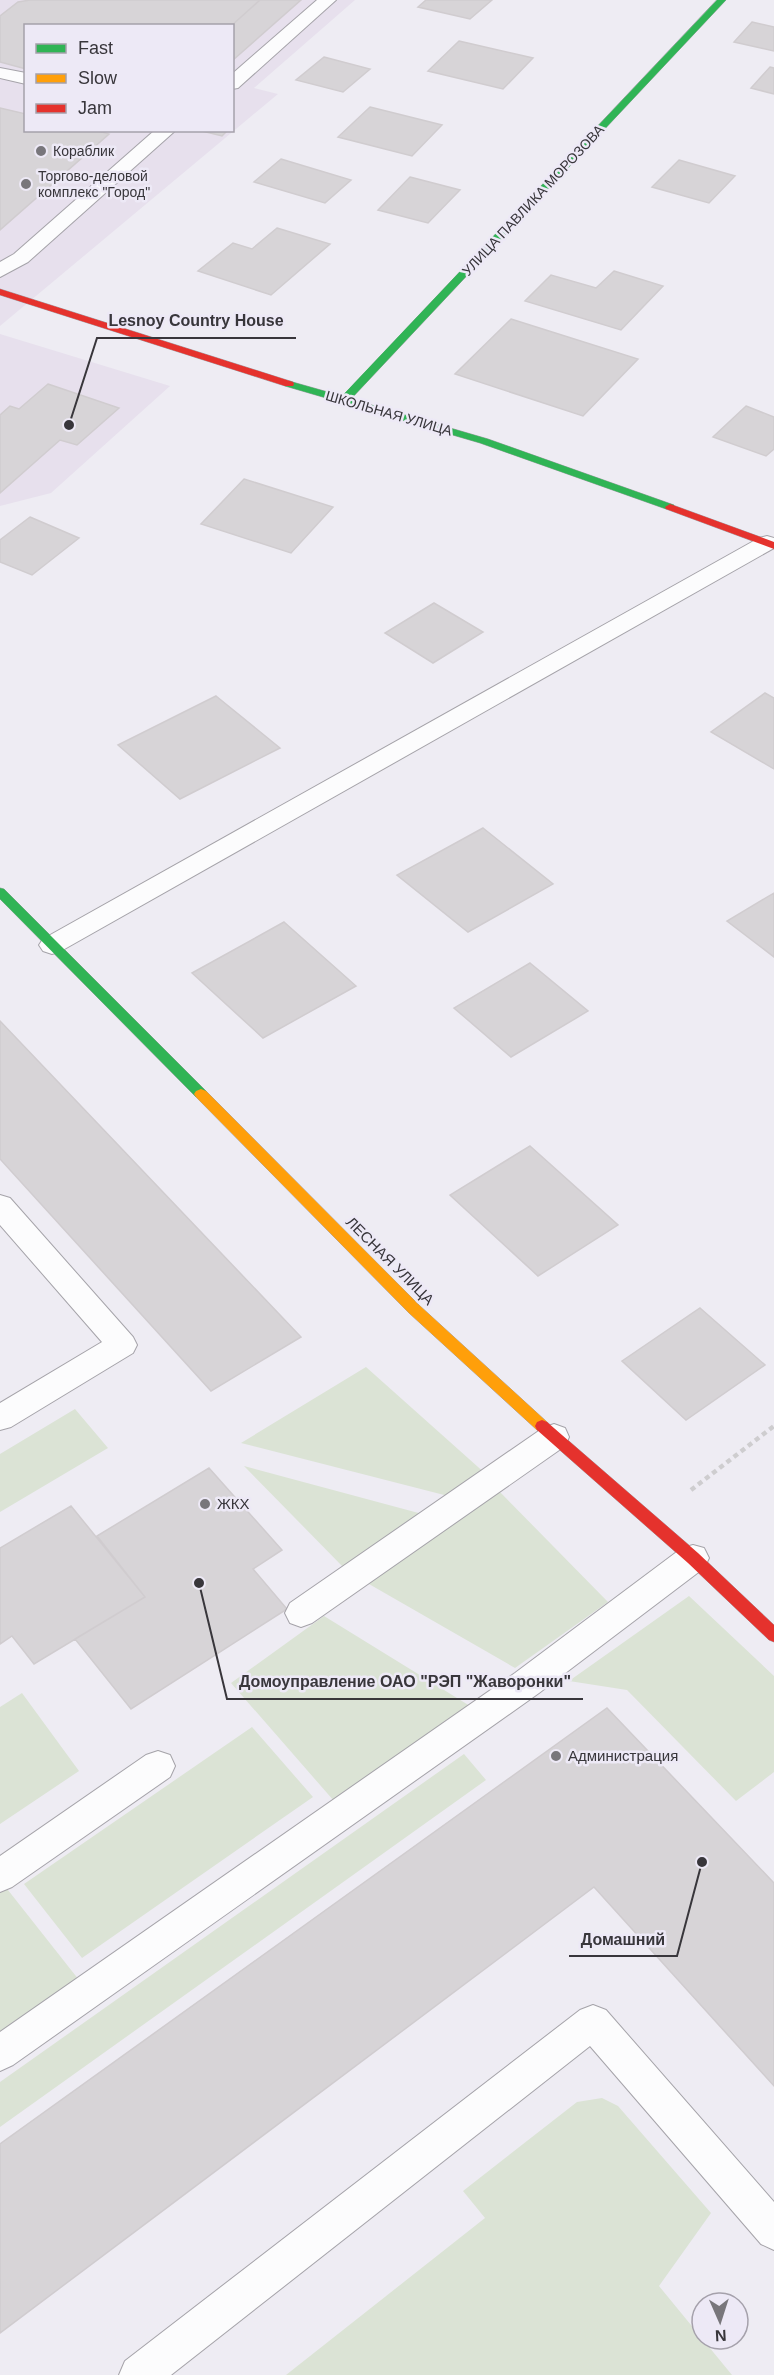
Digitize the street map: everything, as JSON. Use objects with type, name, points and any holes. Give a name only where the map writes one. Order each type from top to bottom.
[{"type":"street","name":"УЛИЦА ПАВЛИКА МОРОЗОВА","points":[[344,400],[722,0]]},
{"type":"street","name":"ШКОЛЬНАЯ УЛИЦА","points":[[0,292],[219,363],[495,445],[770,544]]},
{"type":"street","name":"ЛЕСНАЯ УЛИЦА","points":[[0,892],[414,1309],[554,1437],[693,1558],[774,1635]]},
{"type":"lane","points":[[234,82],[327,0]]},
{"type":"lane","points":[[0,73],[24,79]]},
{"type":"lane","points":[[0,271],[21,258],[165,132]]},
{"type":"lane","points":[[52,945],[770,544]]},
{"type":"lane","points":[[0,1206],[122,1346],[0,1418]]},
{"type":"lane","points":[[301,1613],[554,1437]]},
{"type":"lane","points":[[0,2053],[527,1683],[693,1558]]},
{"type":"lane","points":[[0,1876],[158,1766]]},
{"type":"lane","points":[[139,2375],[593,2022],[774,2231]]},
{"type":"path","points":[[650,1521],[774,1426]]},
{"type":"shaded area","points":[[0,0],[355,0],[254,88],[278,94],[234,131],[234,24],[24,24],[24,132],[232,132],[0,326]]},
{"type":"shaded area","points":[[0,334],[170,386],[51,493],[0,506]]},
{"type":"shaded area","points":[[366,1367],[487,1475],[452,1497],[241,1443]]},
{"type":"shaded area","points":[[75,1409],[108,1448],[0,1512],[0,1454]]},
{"type":"shaded area","points":[[244,1466],[426,1515],[344,1568]]},
{"type":"shaded area","points":[[498,1490],[608,1602],[515,1668],[362,1580]]},
{"type":"shaded area","points":[[689,1596],[774,1676],[774,1772],[736,1801],[627,1690],[569,1681]]},
{"type":"shaded area","points":[[324,1616],[470,1706],[334,1801],[231,1683]]},
{"type":"shaded area","points":[[22,1693],[79,1771],[0,1824],[0,1707]]},
{"type":"shaded area","points":[[252,1727],[313,1797],[82,1958],[24,1884]]},
{"type":"shaded area","points":[[464,1754],[486,1780],[0,2127],[0,2082]]},
{"type":"shaded area","points":[[4,1885],[79,1980],[0,2035],[0,1888]]},
{"type":"shaded area","points":[[602,2098],[618,2106],[711,2213],[659,2286],[690,2324],[690,2351],[712,2351],[732,2375],[286,2375],[485,2218],[463,2191],[577,2102]]},
{"type":"building","points":[[30,0],[260,0],[233,24],[24,24],[24,68],[0,62],[0,16],[18,2]]},
{"type":"building","points":[[260,0],[301,0],[234,59],[233,24]]},
{"type":"building","points":[[426,0],[492,0],[470,19],[418,7]]},
{"type":"building","points":[[752,22],[774,27],[774,51],[734,42]]},
{"type":"building","points":[[459,41],[533,58],[503,89],[428,71]]},
{"type":"building","points":[[324,57],[370,69],[343,92],[296,80]]},
{"type":"building","points":[[770,67],[774,68],[774,94],[751,88]]},
{"type":"building","points":[[370,107],[442,125],[412,156],[338,137]]},
{"type":"building","name":"Торгово-деловой комплекс \"Город\"","points":[[0,108],[24,114],[24,132],[102,132],[109,134],[0,230]]},
{"type":"building","points":[[206,132],[226,132],[222,136]]},
{"type":"building","points":[[281,159],[351,180],[325,203],[254,182]]},
{"type":"building","points":[[679,160],[735,176],[709,203],[652,187]]},
{"type":"building","points":[[410,177],[460,190],[428,223],[378,210]]},
{"type":"building","points":[[277,228],[330,244],[271,295],[198,271],[233,243],[252,249]]},
{"type":"building","points":[[614,271],[663,286],[621,330],[525,301],[551,275],[596,288]]},
{"type":"building","points":[[511,319],[638,359],[583,416],[455,374]]},
{"type":"building","points":[[48,384],[119,408],[77,445],[60,440],[0,493],[0,415],[10,406],[19,409]]},
{"type":"building","points":[[746,406],[774,417],[774,449],[766,456],[713,437]]},
{"type":"building","points":[[244,479],[333,507],[291,553],[201,524]]},
{"type":"building","points":[[30,517],[79,538],[32,575],[0,562],[0,540]]},
{"type":"building","points":[[434,603],[483,632],[433,663],[385,633]]},
{"type":"building","points":[[765,693],[774,698],[774,769],[711,732]]},
{"type":"building","points":[[216,696],[280,748],[180,799],[118,745]]},
{"type":"building","points":[[483,828],[553,884],[468,932],[397,875]]},
{"type":"building","points":[[774,893],[774,957],[727,921]]},
{"type":"building","points":[[284,922],[356,986],[263,1038],[192,973]]},
{"type":"building","points":[[530,963],[588,1011],[511,1057],[454,1008]]},
{"type":"building","points":[[0,1021],[301,1337],[211,1391],[0,1159]]},
{"type":"building","points":[[530,1146],[618,1225],[538,1276],[450,1195]]},
{"type":"building","points":[[700,1308],[765,1365],[686,1420],[622,1361]]},
{"type":"building","points":[[209,1468],[282,1550],[253,1569],[287,1609],[131,1709],[75,1639],[145,1597],[97,1536]]},
{"type":"building","points":[[71,1506],[145,1597],[34,1664],[12,1636],[0,1644],[0,1548]]},
{"type":"building","points":[[607,1708],[774,1883],[774,2086],[594,1887],[0,2333],[0,2144]]},
{"type":"traffic: fast","points":[[344,400],[722,0]]},
{"type":"traffic: fast","points":[[289,384],[484,441],[670,507]]},
{"type":"traffic: fast","points":[[0,892],[201,1094]]},
{"type":"traffic: slow","points":[[201,1094],[414,1309],[542,1426]]},
{"type":"traffic: jam","points":[[0,292],[289,384]]},
{"type":"traffic: jam","points":[[670,507],[774,546]]},
{"type":"traffic: jam","points":[[542,1426],[693,1558],[774,1635]]},
{"type":"place","name":"Кораблик","points":[[41,151]]},
{"type":"place","name":"Торгово-деловой комплекс \"Город\"","points":[[26,184]]},
{"type":"place","name":"Lesnoy Country House","points":[[69,425]]},
{"type":"place","name":"ЖКХ","points":[[205,1504]]},
{"type":"place","name":"Домоуправление ОАО \"РЭП \"Жаворонки\"","points":[[199,1583]]},
{"type":"place","name":"Администрация","points":[[556,1756]]},
{"type":"place","name":"Домашний","points":[[702,1862]]}]
